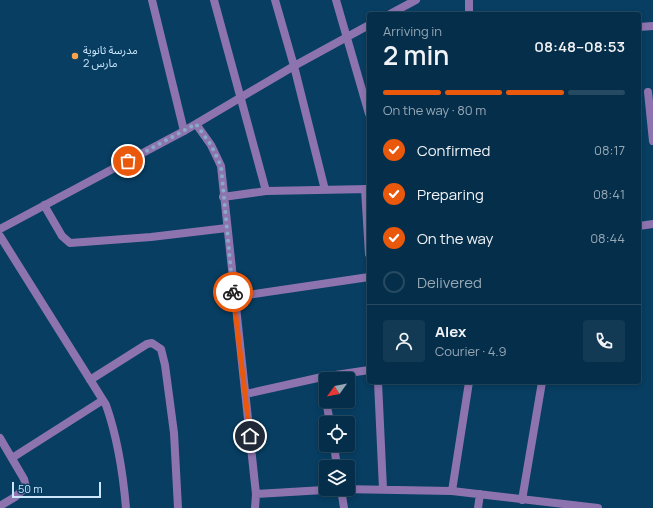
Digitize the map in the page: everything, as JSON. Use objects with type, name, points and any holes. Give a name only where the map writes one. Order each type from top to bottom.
[{"type":"street","points":[[152,0],[184,131]]},
{"type":"street","points":[[214,0],[266,192]]},
{"type":"street","points":[[275,0],[294,66],[325,190]]},
{"type":"street","points":[[336,0],[367,107]]},
{"type":"street","points":[[397,0],[400,12],[416,0]]},
{"type":"street","points":[[469,0],[469,12]]},
{"type":"street","points":[[0,229],[184,131],[346,36],[367,26]]},
{"type":"street","points":[[641,28],[653,26]]},
{"type":"street","points":[[646,92],[653,141]]},
{"type":"street","points":[[196,124],[211,145],[221,166],[226,228],[246,394],[256,494],[255,508]]},
{"type":"street","points":[[223,197],[266,192],[367,189]]},
{"type":"street","points":[[44,205],[62,236],[70,243],[152,237],[226,228]]},
{"type":"street","points":[[641,226],[653,224]]},
{"type":"street","points":[[0,236],[103,400],[113,426],[120,461],[126,508]]},
{"type":"street","points":[[234,297],[367,277]]},
{"type":"street","points":[[90,380],[147,344],[152,343],[161,349],[165,365],[174,433],[178,508]]},
{"type":"street","points":[[355,372],[367,370]]},
{"type":"street","points":[[246,394],[319,378]]},
{"type":"street","points":[[378,384],[383,489]]},
{"type":"street","points":[[452,491],[469,384]]},
{"type":"street","points":[[522,500],[542,384]]},
{"type":"street","points":[[12,458],[103,400]]},
{"type":"street","points":[[0,438],[24,479],[26,487],[15,497],[0,506]]},
{"type":"street","points":[[355,489],[452,491],[598,508]]},
{"type":"street","points":[[256,494],[319,490]]},
{"type":"street","points":[[478,508],[480,494]]},
{"type":"street","points":[[342,496],[344,508]]},
{"type":"way so far","points":[[128,161],[196,124],[211,145],[221,166],[233,292]]},
{"type":"place","name":"مدرسة ثانوية 2 مارس","points":[[75,56]]},
{"type":"route","points":[[233,292],[250,436]]}]
